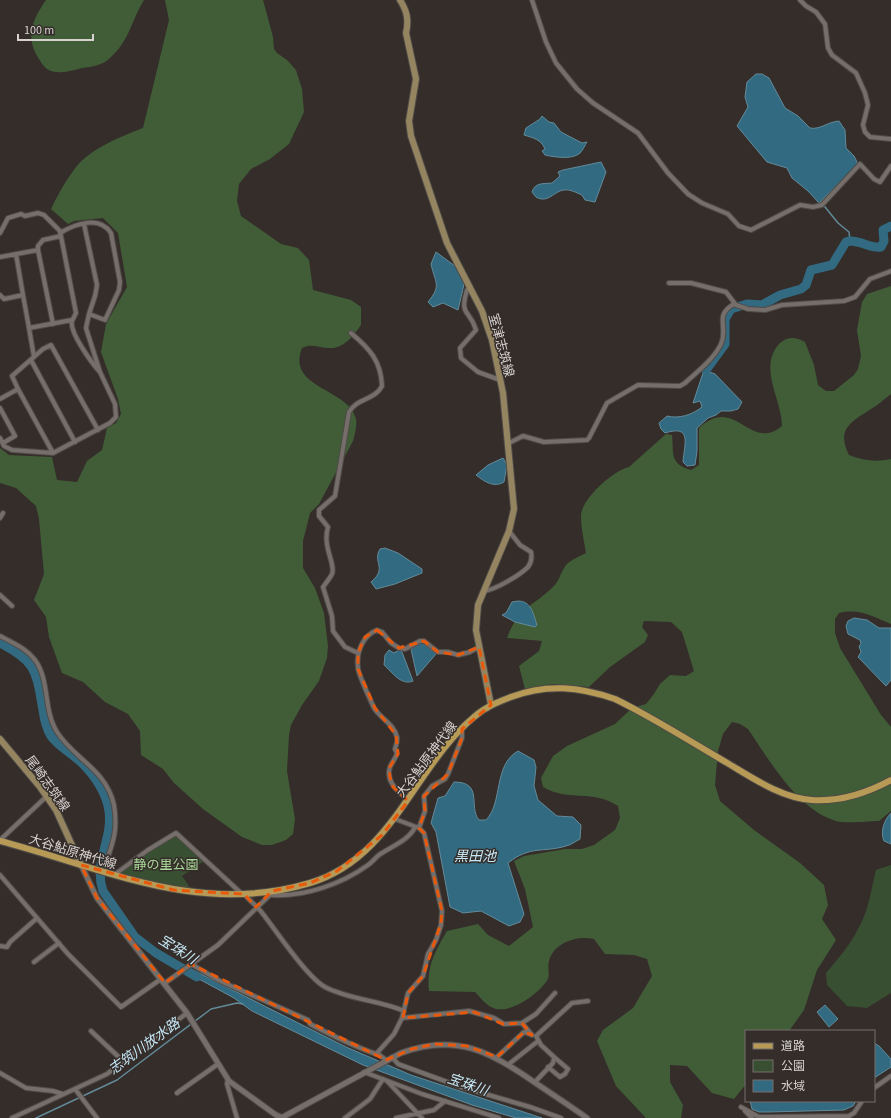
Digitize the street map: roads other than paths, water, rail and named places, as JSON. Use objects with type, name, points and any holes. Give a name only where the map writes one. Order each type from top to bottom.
[{"type":"main road","name":"室津志筑線","points":[[400,0],[407,13],[408,26],[406,33],[416,79],[409,121],[411,136],[445,238],[484,317],[500,380],[509,443],[514,509],[509,531],[484,591],[477,616],[476,630],[491,705]]},
{"type":"main road","name":"大谷鮎原神代線","points":[[0,840],[93,870],[105,871],[114,875],[192,893],[272,893],[319,880],[346,866],[382,835],[462,729],[474,717],[491,705],[532,690],[564,688],[588,691],[625,704],[772,788],[792,796],[811,800],[835,800],[851,797],[868,791],[891,780]]},
{"type":"main road","name":"尾崎志筑線","points":[[0,739],[47,796],[68,833],[81,866]]},
{"type":"street","points":[[532,0],[546,42],[556,63],[569,80],[593,103],[638,133],[668,173],[688,194],[702,203],[728,214],[738,226],[751,230],[800,206],[813,207],[822,205],[860,164],[874,179],[880,182],[891,166]]},
{"type":"street","points":[[800,0],[816,12],[824,24],[828,48],[832,55],[856,73],[865,93],[868,105],[863,125],[865,132],[870,137],[891,139]]},
{"type":"street","points":[[0,233],[8,218],[20,214],[25,216],[38,213],[44,215],[61,235],[76,312],[72,320],[74,333],[91,363],[100,372]]},
{"type":"street","points":[[53,324],[38,246],[43,240],[61,235],[72,226],[96,222],[107,227],[110,233],[120,282],[119,290],[105,320],[89,314]]},
{"type":"street","points":[[0,438],[3,443],[12,450],[53,453],[98,430],[113,421],[116,417],[117,412],[112,393],[100,372],[86,328],[97,285],[84,224]]},
{"type":"street","points":[[0,257],[38,250]]},
{"type":"street","points":[[16,254],[29,328],[32,358],[76,442]]},
{"type":"street","points":[[509,443],[523,436],[544,442],[587,440],[605,404],[612,399],[638,385],[678,386],[685,383],[714,354],[721,344],[722,314],[724,309],[734,304],[757,310],[788,305],[844,301],[855,297],[870,279],[891,271]]},
{"type":"street","points":[[669,282],[691,282],[726,292],[734,304]]},
{"type":"street","points":[[471,288],[467,290],[463,304],[465,311],[474,323],[476,330],[460,348],[461,358],[478,372],[500,380]]},
{"type":"street","points":[[0,295],[4,299],[23,295]]},
{"type":"street","points":[[29,328],[72,320]]},
{"type":"street","points":[[351,333],[374,357],[381,373],[382,386],[372,397],[353,405],[349,412],[335,496],[319,510],[318,516],[328,527],[325,535],[327,550],[333,564],[332,573],[323,587],[332,616],[333,631],[345,647],[358,653]]},
{"type":"street","points":[[53,453],[12,376],[32,358],[51,345],[98,430]]},
{"type":"street","points":[[0,399],[18,389]]},
{"type":"street","points":[[0,408],[15,436],[3,443]]},
{"type":"street","points":[[0,518],[3,513]]},
{"type":"street","points":[[484,591],[488,591],[510,580],[528,566],[532,557],[530,552],[520,545],[509,531]]},
{"type":"street","points":[[0,595],[12,606]]},
{"type":"street","points":[[408,801],[393,787],[390,780],[389,768],[396,757],[397,752],[395,749],[397,738],[392,727],[374,708],[358,669],[358,653],[369,633],[377,630],[382,632],[391,643],[399,648],[405,649],[420,641],[424,641],[438,652],[448,652],[458,655],[470,652],[479,647]]},
{"type":"street","points":[[0,636],[23,648],[34,659],[41,671],[50,719],[55,729],[65,742],[92,767],[102,780],[111,796],[115,812],[115,826],[113,843],[106,863],[105,871]]},
{"type":"street","points":[[164,984],[218,945],[272,893],[282,896],[310,890],[349,877],[370,865],[379,855],[413,832],[425,811],[424,796],[432,786],[445,779],[448,774],[462,738],[462,729]]},
{"type":"street","points":[[0,840],[47,796]]},
{"type":"street","points":[[377,1053],[394,1034],[402,1018],[410,990],[424,972],[428,954],[440,931],[442,916],[424,833],[417,827],[395,819]]},
{"type":"street","points":[[114,875],[148,850],[176,833],[256,907],[307,970],[324,986],[359,1000],[387,1005],[404,1011]]},
{"type":"street","points":[[81,866],[97,898],[161,978],[198,1030],[228,1079],[276,1115],[282,1118],[392,1057],[419,1047],[443,1044],[467,1046],[497,1057],[535,1082],[583,1117]]},
{"type":"street","points":[[0,875],[36,918],[121,1007],[161,978]]},
{"type":"street","points":[[0,946],[7,947],[10,942],[36,918]]},
{"type":"street","points":[[34,962],[59,943]]},
{"type":"street","points":[[190,965],[220,981],[308,1020],[310,1024],[337,1038],[365,1051],[377,1053],[386,1060]]},
{"type":"street","points":[[402,1018],[469,1011],[494,1018],[504,1024],[522,1023],[536,1014],[555,993]]},
{"type":"street","points":[[534,1036],[572,1003],[588,1001]]},
{"type":"street","points":[[12,1118],[100,1078],[124,1062],[187,1014]]},
{"type":"street","points":[[522,1023],[538,1041],[568,1069],[566,1074],[560,1077],[548,1067]]},
{"type":"street","points":[[92,1031],[124,1062]]},
{"type":"street","points":[[497,1057],[524,1032],[534,1036]]},
{"type":"street","points":[[509,1064],[538,1041]]},
{"type":"street","points":[[392,1057],[398,1064],[454,1085],[530,1107],[561,1118]]},
{"type":"street","points":[[535,1082],[553,1063],[554,1057]]},
{"type":"street","points":[[177,1093],[218,1064]]},
{"type":"street","points":[[367,1071],[385,1080],[500,1118]]},
{"type":"street","points":[[0,1073],[26,1088],[54,1091],[63,1094]]},
{"type":"street","points":[[875,1087],[891,1076]]},
{"type":"street","points":[[228,1079],[227,1084],[237,1118]]},
{"type":"street","points":[[385,1080],[422,1118]]},
{"type":"street","points":[[345,1118],[370,1099],[385,1080]]},
{"type":"street","points":[[75,1089],[97,1118]]},
{"type":"street","points":[[396,1118],[434,1110],[445,1101]]},
{"type":"street","points":[[752,1118],[741,1107],[759,1117],[849,1116],[854,1113],[861,1102]]},
{"type":"water","points":[[756,74],[762,74],[769,78],[785,108],[798,116],[810,128],[817,128],[839,121],[845,130],[846,148],[854,156],[858,164],[819,203],[808,191],[792,178],[787,168],[767,162],[737,126],[748,107],[745,97],[747,82]]},
{"type":"water","points":[[542,116],[549,122],[554,123],[561,132],[582,143],[587,142],[580,153],[573,157],[545,155],[542,151],[545,149],[541,143],[536,139],[524,135],[526,128]]},
{"type":"water","points":[[601,162],[606,172],[595,202],[585,200],[582,195],[569,190],[560,191],[544,199],[536,197],[532,192],[538,185],[552,183],[560,176],[558,172]]},
{"type":"water","points":[[436,252],[459,269],[465,280],[458,310],[443,303],[433,307],[428,302],[436,288],[436,280],[431,264]]},
{"type":"water","points":[[704,370],[715,374],[742,402],[738,409],[721,411],[708,418],[697,428],[697,451],[695,465],[687,466],[683,462],[685,438],[683,434],[680,431],[665,433],[661,429],[659,423],[667,416],[685,416],[702,407],[700,401],[693,403]]},
{"type":"water","points":[[503,458],[507,465],[504,482],[500,484],[493,484],[486,482],[476,475],[488,465]]},
{"type":"water","points":[[385,548],[398,553],[422,569],[422,573],[395,584],[376,589],[371,582],[378,573],[378,554],[380,549]]},
{"type":"water","points":[[518,601],[526,603],[531,608],[537,625],[535,627],[515,622],[502,615],[506,613],[512,602]]},
{"type":"water","points":[[854,618],[867,620],[879,628],[891,628],[891,680],[886,686],[858,657],[861,652],[859,646],[861,644],[860,640],[848,634],[846,626],[848,621]]},
{"type":"water","points":[[422,643],[436,654],[417,676],[411,649]]},
{"type":"water","points":[[389,650],[394,653],[399,650],[402,652],[413,681],[405,682],[401,680],[384,665],[385,655]]},
{"type":"water","name":"黒田池","points":[[518,751],[534,760],[536,767],[534,786],[538,800],[557,816],[573,817],[581,825],[580,839],[572,844],[558,848],[530,852],[516,857],[508,863],[524,914],[520,922],[509,926],[481,911],[463,913],[450,907],[436,832],[431,823],[438,798],[445,796],[454,782],[463,783],[469,786],[474,796],[476,815],[479,820],[486,820],[495,804],[501,775],[505,765],[510,757]]},
{"type":"water","points":[[891,813],[891,844],[884,841],[882,834],[885,823]]},
{"type":"water","name":"宝珠川","points":[[191,969],[346,1047],[411,1075],[542,1118],[516,1118],[472,1105],[363,1065],[252,1011],[234,998],[186,972]]},
{"type":"water","points":[[825,1005],[838,1019],[829,1027],[817,1012]]},
{"type":"water","points":[[875,1044],[891,1059],[891,1067],[875,1077]]},
{"type":"water","points":[[750,1102],[855,1102],[853,1106],[844,1110],[759,1112],[752,1109]]},
{"type":"waterway","points":[[821,202],[838,223],[849,232],[850,240]]},
{"type":"waterway","points":[[706,370],[725,344],[725,319],[731,309],[747,304],[762,305],[780,295],[801,289],[806,285],[811,270],[832,265],[846,242],[855,241],[881,247],[884,241],[883,230],[891,226]]},
{"type":"waterway","name":"宝珠川","points":[[0,643],[21,656],[33,669],[39,686],[46,723],[51,736],[58,744],[79,760],[87,769],[100,786],[106,798],[109,811],[109,822],[100,870],[103,891],[135,937],[156,953],[197,977]]},
{"type":"waterway","name":"志筑川放水路","points":[[36,1118],[117,1080],[211,1009],[237,1003],[243,1004]]},
{"type":"park label","name":"静の里公園","points":[[166,864]]}]
